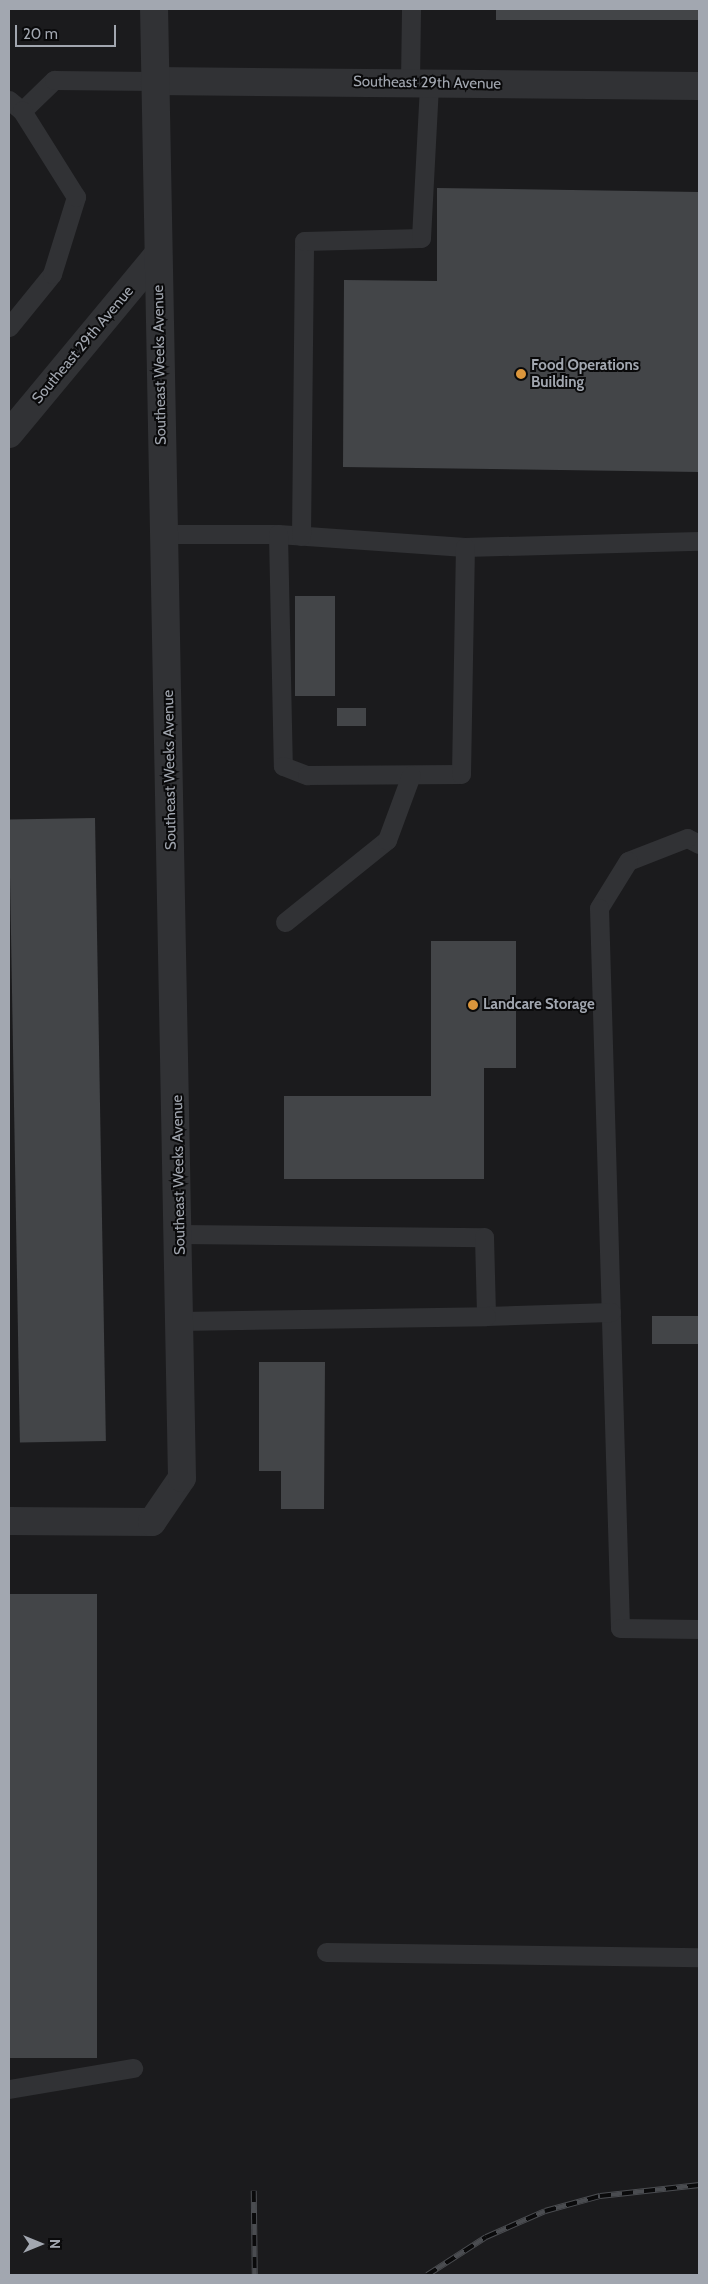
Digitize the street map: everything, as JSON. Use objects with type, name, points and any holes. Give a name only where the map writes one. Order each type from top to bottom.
[{"type":"street","name":"Southeast Weeks Avenue","points":[[9,1521],[152,1522],[182,1478],[180,1234],[157,256],[154,9]]},
{"type":"street","name":"Southeast 29th Avenue","points":[[154,81],[699,86]]},
{"type":"street","name":"Southeast 29th Avenue","points":[[9,434],[157,256]]},
{"type":"lane","points":[[301,536],[304,241],[421,238],[419,82],[411,9]]},
{"type":"lane","points":[[9,327],[52,274],[76,197],[15,105],[54,80],[154,81]]},
{"type":"lane","points":[[164,534],[278,534],[464,547],[699,541]]},
{"type":"lane","points":[[278,534],[283,766],[307,775],[461,774],[464,547]]},
{"type":"lane","points":[[285,922],[387,840],[411,775]]},
{"type":"lane","points":[[699,844],[687,838],[628,861],[599,908],[620,1628],[699,1629]]},
{"type":"lane","points":[[180,1234],[484,1237],[486,1316]]},
{"type":"lane","points":[[180,1321],[611,1312]]},
{"type":"lane","points":[[326,1952],[699,1958]]},
{"type":"lane","points":[[9,2089],[133,2068]]},
{"type":"shaded area","points":[[9,9],[699,9],[699,2275],[9,2275]]},
{"type":"building","points":[[496,9],[699,9],[699,20],[496,20]]},
{"type":"building","name":"Food Operations Building","points":[[437,188],[699,192],[699,472],[343,467],[344,280],[437,281]]},
{"type":"building","points":[[295,596],[335,596],[335,696],[295,696]]},
{"type":"building","points":[[337,708],[366,708],[366,726],[337,726]]},
{"type":"building","points":[[95,818],[106,1441],[20,1442],[9,820]]},
{"type":"building","name":"Landcare Storage","points":[[431,941],[516,941],[516,1068],[484,1068],[484,1179],[284,1179],[284,1096],[431,1096]]},
{"type":"building","points":[[652,1316],[699,1316],[699,1344],[652,1344]]},
{"type":"building","points":[[259,1362],[325,1362],[324,1509],[281,1509],[281,1471],[259,1471]]},
{"type":"building","points":[[9,1594],[97,1594],[97,2058],[9,2058]]},
{"type":"railway","points":[[427,2275],[486,2237],[545,2211],[600,2196],[699,2185]]},
{"type":"railway","points":[[254,2191],[255,2275]]},
{"type":"place","name":"Food Operations Building","points":[[521,374]]},
{"type":"place","name":"Landcare Storage","points":[[473,1005]]}]
